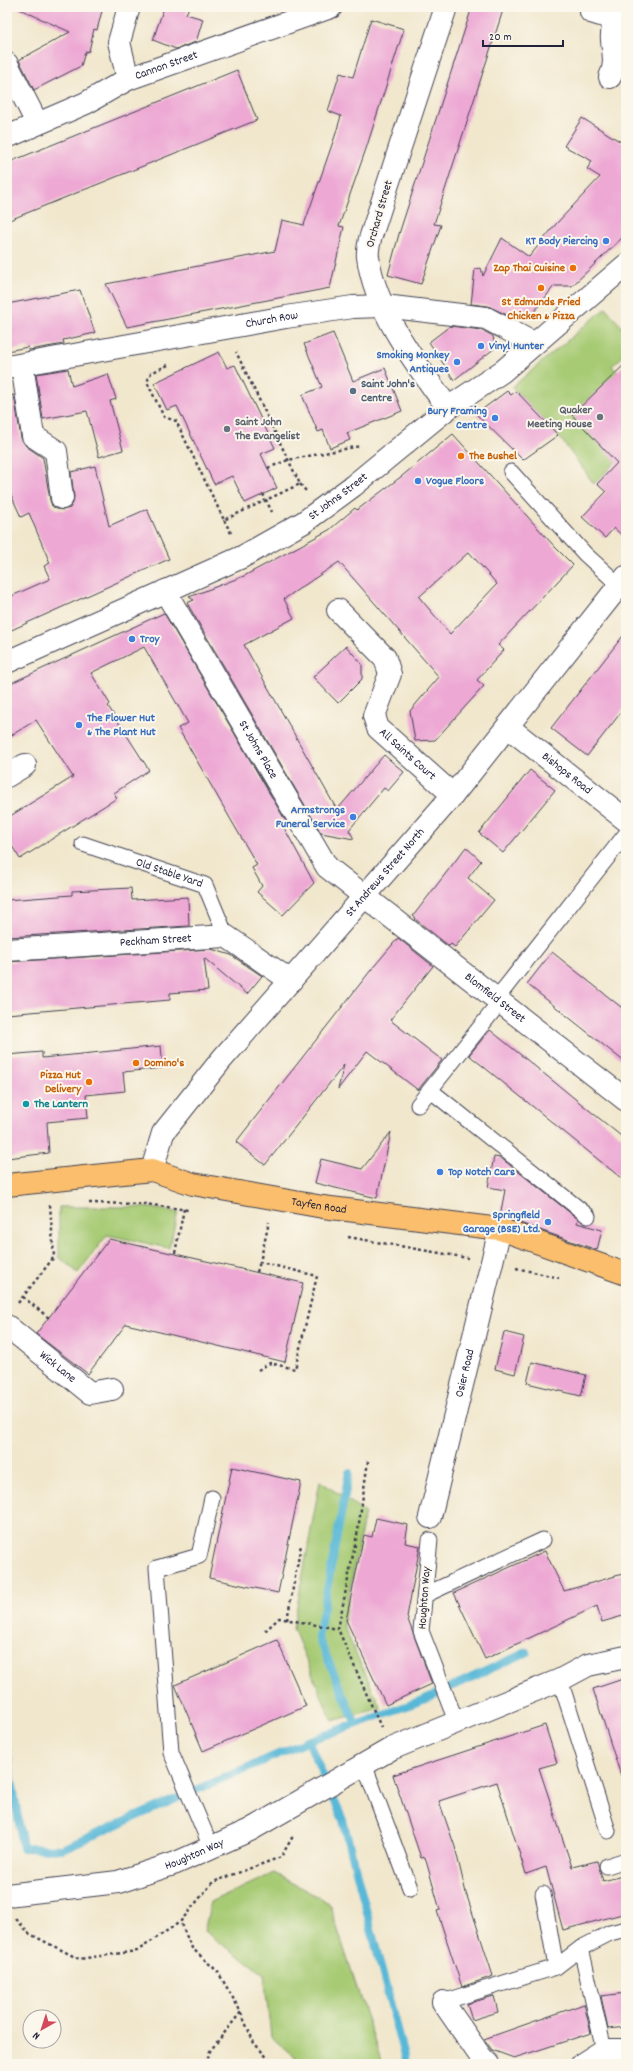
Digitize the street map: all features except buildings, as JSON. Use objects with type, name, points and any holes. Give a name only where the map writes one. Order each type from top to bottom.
[{"type":"main road","name":"Tayfen Road","points":[[7,1185],[152,1170],[193,1184],[316,1206],[500,1229],[626,1274]]},
{"type":"street","points":[[128,79],[119,42],[129,7]]},
{"type":"street","name":"Cannon Street","points":[[7,137],[37,123],[86,104],[128,79],[331,7]]},
{"type":"street","name":"Orchard Street","points":[[446,7],[370,239],[368,256],[375,286],[405,347],[448,408]]},
{"type":"street","points":[[591,12],[622,15]]},
{"type":"street","points":[[610,77],[615,68],[612,39],[614,24],[622,15]]},
{"type":"street","points":[[7,64],[37,123]]},
{"type":"street","name":"St Johns Street","points":[[7,662],[242,557],[304,522],[353,486],[448,408],[503,371],[533,343],[577,308],[626,265]]},
{"type":"street","name":"Church Row","points":[[14,366],[286,317],[353,307],[384,306],[486,318],[533,343]]},
{"type":"street","points":[[14,366],[33,436],[56,451],[62,498]]},
{"type":"street","name":"St Andrews Street North","points":[[152,1170],[163,1133],[222,1059],[453,795],[622,581]]},
{"type":"street","name":"St Johns Place","points":[[166,591],[327,867],[364,896]]},
{"type":"street","name":"All Saints Court","points":[[338,610],[385,658],[387,663],[390,674],[374,716],[378,728],[453,795]]},
{"type":"street","name":"Bishops Road","points":[[508,727],[626,820]]},
{"type":"street","points":[[7,776],[25,764]]},
{"type":"street","name":"Blomfield Street","points":[[364,896],[626,1100]]},
{"type":"street","points":[[226,936],[290,981]]},
{"type":"street","name":"Peckham Street","points":[[7,950],[226,936]]},
{"type":"street","name":"Osier Road","points":[[430,1517],[493,1263],[500,1229]]},
{"type":"street","name":"Wick Lane","points":[[11,1316],[90,1393],[112,1389]]},
{"type":"street","name":"Houghton Way","points":[[9,1905],[118,1882],[176,1863],[250,1830],[391,1749],[456,1721],[560,1680],[588,1665],[626,1657]]},
{"type":"street","points":[[443,2002],[481,2057],[488,2064]]},
{"type":"street","points":[[582,2064],[604,2050],[626,2050]]},
{"type":"lane","points":[[511,472],[585,554],[622,581]]},
{"type":"lane","points":[[418,1106],[626,834]]},
{"type":"lane","name":"Old Stable Yard","points":[[82,844],[205,885],[226,936]]},
{"type":"lane","points":[[430,1090],[588,1216]]},
{"type":"lane","points":[[211,1847],[171,1752],[158,1568],[199,1556],[212,1498]]},
{"type":"lane","name":"Houghton Way","points":[[430,1540],[421,1631],[456,1721]]},
{"type":"lane","points":[[425,1595],[543,1540]]},
{"type":"lane","points":[[560,1680],[608,1831]]},
{"type":"lane","points":[[364,1764],[410,1888]]},
{"type":"lane","points":[[607,1866],[626,1860]]},
{"type":"lane","points":[[543,1894],[556,1967]]},
{"type":"lane","points":[[443,2002],[556,1967],[581,1948],[610,1933],[626,1929]]},
{"type":"lane","points":[[581,1948],[604,2050]]},
{"type":"path","points":[[171,364],[151,373],[147,382],[164,417],[176,421],[224,520],[300,484],[233,348]]},
{"type":"path","points":[[268,468],[288,460],[368,445],[388,456]]},
{"type":"path","points":[[263,494],[266,500]]},
{"type":"path","points":[[11,1316],[23,1297],[54,1257],[50,1203],[44,1203]]},
{"type":"path","points":[[82,1203],[144,1204],[192,1211]]},
{"type":"path","points":[[175,1253],[184,1209]]},
{"type":"path","points":[[261,1221],[275,1224]]},
{"type":"path","points":[[257,1272],[269,1222]]},
{"type":"path","points":[[344,1236],[493,1263],[560,1278]]},
{"type":"path","points":[[258,1370],[270,1363],[295,1369],[317,1276],[260,1262]]},
{"type":"path","points":[[23,1297],[49,1318]]},
{"type":"path","points":[[368,1461],[358,1530],[338,1629],[391,1749]]},
{"type":"path","points":[[287,1620],[302,1545]]},
{"type":"path","points":[[265,1631],[279,1618],[338,1629]]},
{"type":"path","points":[[9,1905],[30,1934],[79,1959],[136,1952],[180,1922],[213,1882],[281,1857],[292,1838],[286,1809]]},
{"type":"path","points":[[180,1922],[192,1948],[218,1972],[241,2012],[254,2043],[273,2064]]},
{"type":"path","points":[[206,2064],[210,2051],[241,2012]]},
{"type":"green space","points":[[606,308],[626,332],[626,353],[612,366],[626,382],[626,451],[594,484],[558,435],[512,387]]},
{"type":"green space","points":[[59,1207],[144,1207],[178,1212],[169,1248],[107,1235],[78,1273],[59,1257]]},
{"type":"green space","points":[[320,1481],[365,1512],[343,1625],[381,1708],[332,1721],[293,1628]]},
{"type":"green space","points":[[274,1873],[329,1903],[382,2064],[303,2064],[271,2037],[264,1974],[204,1931],[211,1902]]},
{"type":"waterway","points":[[349,1473],[318,1637],[356,1724],[308,1741],[343,1820],[406,2064]]},
{"type":"waterway","points":[[356,1724],[423,1700],[527,1652]]},
{"type":"waterway","points":[[7,1749],[23,1848],[62,1849],[308,1741]]},
{"type":"place","name":"KT Body Piercing","points":[[606,241]]},
{"type":"place","name":"Zap Thai Cuisine","points":[[573,268]]},
{"type":"place","name":"St Edmunds Fried Chicken & Pizza","points":[[541,288]]},
{"type":"place","name":"Vinyl Hunter","points":[[481,346]]},
{"type":"place","name":"Smoking Monkey Antiques","points":[[457,362]]},
{"type":"place","name":"Saint John's Centre","points":[[353,391]]},
{"type":"place","name":"Quaker Meeting House","points":[[600,417]]},
{"type":"place","name":"Bury Framing Centre","points":[[495,418]]},
{"type":"place","name":"Saint John The Evangelist","points":[[227,429]]},
{"type":"place","name":"The Bushel","points":[[461,456]]},
{"type":"place","name":"Vogue Floors","points":[[418,481]]},
{"type":"place","name":"Troy","points":[[132,639]]},
{"type":"place","name":"The Flower Hut & The Plant Hut","points":[[79,725]]},
{"type":"place","name":"Armstrongs Funeral Service","points":[[353,817]]},
{"type":"place","name":"Domino's","points":[[136,1063]]},
{"type":"place","name":"Pizza Hut Delivery","points":[[89,1082]]},
{"type":"place","name":"The Lantern","points":[[26,1104]]},
{"type":"place","name":"Top Notch Cars","points":[[440,1172]]},
{"type":"place","name":"Springfield Garage (BSE) Ltd.","points":[[548,1222]]}]
